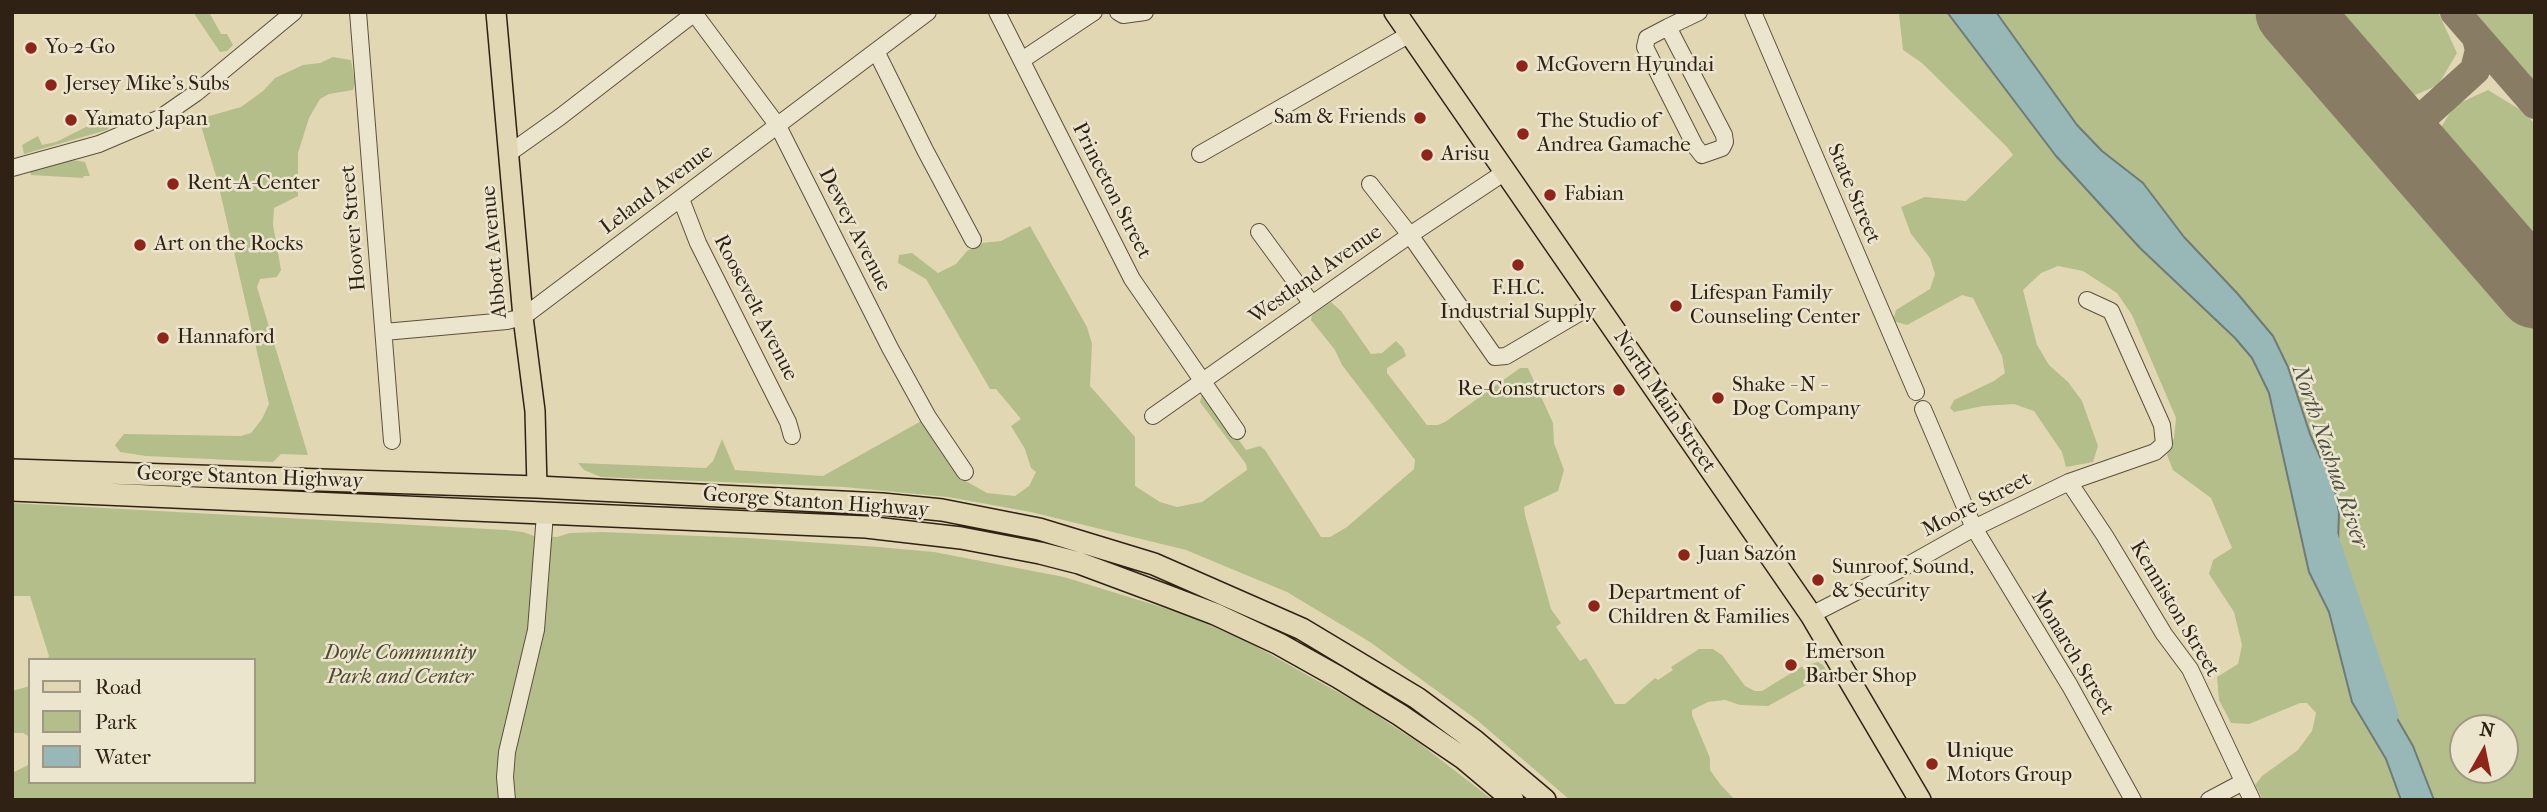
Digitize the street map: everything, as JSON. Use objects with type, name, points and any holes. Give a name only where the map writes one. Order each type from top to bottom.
[{"type":"highway","name":"North Main Street","points":[[1395,12],[1811,615],[1920,800]]},
{"type":"highway","name":"George Stanton Highway","points":[[12,470],[537,487],[912,507],[1039,528],[1154,564],[1302,629],[1417,698],[1475,741],[1545,800]]},
{"type":"highway","name":"George Stanton Highway","points":[[12,492],[821,525],[911,531],[986,542],[1079,564],[1215,614],[1279,644],[1400,715],[1463,758],[1513,800]]},
{"type":"main road","name":"Abbott Avenue","points":[[496,12],[523,317],[535,411],[537,487]]},
{"type":"street","points":[[12,168],[99,144],[160,118],[195,93],[294,12]]},
{"type":"street","name":"Hoover Street","points":[[358,12],[392,440]]},
{"type":"street","name":"Leland Avenue","points":[[384,332],[507,321],[523,317],[928,12]]},
{"type":"street","name":"Princeton Street","points":[[997,12],[1126,269],[1164,329],[1237,431]]},
{"type":"street","points":[[1022,60],[1094,12]]},
{"type":"street","points":[[1118,12],[1123,15],[1145,12]]},
{"type":"street","points":[[1668,27],[1724,135],[1722,148],[1702,155],[1695,146],[1645,47],[1647,38],[1668,27],[1699,12]]},
{"type":"street","name":"State Street","points":[[1753,12],[1916,392]]},
{"type":"street","points":[[508,154],[553,123],[695,13]]},
{"type":"street","name":"Dewey Avenue","points":[[695,13],[778,126],[890,348],[928,417],[965,472]]},
{"type":"street","points":[[1200,154],[1410,34]]},
{"type":"street","points":[[876,51],[973,240]]},
{"type":"street","name":"Westland Avenue","points":[[1153,416],[1410,235],[1505,172]]},
{"type":"street","points":[[1370,184],[1410,235],[1489,352],[1497,358],[1506,356],[1595,303]]},
{"type":"street","name":"Roosevelt Avenue","points":[[681,199],[698,243],[788,422],[792,436]]},
{"type":"street","points":[[1259,232],[1312,304]]},
{"type":"street","name":"Moore Street","points":[[1811,615],[1974,528],[2069,482],[2155,452],[2164,444],[2162,425],[2111,311],[2087,300]]},
{"type":"street","points":[[1923,409],[1974,528]]},
{"type":"street","name":"Kenniston Street","points":[[2069,482],[2164,634],[2190,670],[2252,800]]},
{"type":"street","points":[[507,800],[507,752],[536,630],[545,514]]},
{"type":"street","name":"Monarch Street","points":[[1974,528],[2070,686],[2133,800]]},
{"type":"street","points":[[2209,800],[2243,782]]},
{"type":"green space","points":[[193,12],[209,12],[221,34],[227,34],[233,45],[227,51],[220,52]]},
{"type":"green space","points":[[1895,12],[1947,12],[2056,156],[2140,248],[2252,357],[2269,393],[2309,572],[2329,612],[2352,702],[2386,759],[2401,800],[2263,800],[2255,785],[2262,776],[2298,750],[2312,731],[2316,713],[2307,703],[2300,703],[2249,724],[2231,723],[2219,700],[2217,677],[2238,664],[2242,645],[2234,612],[2209,574],[2213,560],[2232,548],[2211,498],[2173,470],[2167,455],[2174,438],[2176,418],[2132,315],[2117,293],[2083,271],[2058,266],[2041,273],[2023,290],[2037,345],[2049,365],[2068,382],[2082,401],[2098,446],[2093,462],[2066,467],[2062,452],[2034,411],[2014,404],[1983,406],[1954,412],[1950,408],[1954,400],[2005,373],[2002,356],[1973,298],[1962,295],[1907,325],[1893,321],[1896,310],[1930,289],[1935,274],[1930,258],[1911,234],[1901,207],[1925,197],[1966,201],[2013,155],[1922,63],[1903,50],[1899,14]]},
{"type":"green space","points":[[1996,12],[2259,12],[2535,330],[2535,800],[2434,800],[2413,746],[2369,669],[2352,627],[2350,600],[2337,574],[2339,512],[2332,473],[2321,459],[2310,434],[2288,367],[2273,336],[2184,237],[2143,183],[2102,151],[2077,125]]},
{"type":"green space","points":[[2328,12],[2438,12],[2457,53],[2438,85],[2404,100]]},
{"type":"green space","points":[[2468,12],[2535,12],[2535,90]]},
{"type":"green space","points":[[333,57],[351,60],[355,83],[353,90],[329,94],[320,99],[309,118],[298,153],[298,196],[274,208],[273,225],[281,270],[277,277],[260,279],[257,287],[308,455],[281,454],[273,462],[146,456],[120,452],[115,445],[124,434],[241,436],[251,433],[262,419],[269,404],[218,183],[199,119],[241,107],[263,91],[275,78],[303,65],[320,63]]},
{"type":"green space","points":[[2488,90],[2524,112],[2535,124],[2535,252],[2435,137],[2455,105]]},
{"type":"green space","points":[[110,110],[113,123],[107,130],[24,154],[22,145],[38,136],[42,145],[56,142],[110,115]]},
{"type":"green space","points":[[73,160],[85,162],[90,176],[83,178],[31,175],[30,171]]},
{"type":"green space","points":[[1030,226],[1087,327],[1092,344],[1090,386],[1135,437],[1135,486],[1160,502],[1177,507],[1202,502],[1247,470],[1246,464],[1200,402],[1202,395],[1209,399],[1246,450],[1260,446],[1265,450],[1321,537],[1330,537],[1347,527],[1414,469],[1415,460],[1311,320],[1312,315],[1331,302],[1341,311],[1371,354],[1382,353],[1396,341],[1403,348],[1406,356],[1387,368],[1387,373],[1427,425],[1445,422],[1520,368],[1528,368],[1553,423],[1554,443],[1564,470],[1558,491],[1524,507],[1525,515],[1551,609],[1561,623],[1556,627],[1580,661],[1586,658],[1615,704],[1625,704],[1655,678],[1658,680],[1673,670],[1671,667],[1699,649],[1713,649],[1722,655],[1745,686],[1755,691],[1762,691],[1801,667],[1818,662],[1828,673],[1768,706],[1740,705],[1725,700],[1708,702],[1692,710],[1710,758],[1710,770],[1735,800],[1570,800],[1477,720],[1370,642],[1287,592],[1186,550],[1031,512],[948,497],[844,487],[601,477],[584,470],[578,463],[706,468],[713,461],[722,439],[735,470],[823,476],[923,420],[962,479],[987,493],[1015,496],[1029,486],[1036,472],[1031,468],[1025,449],[1011,426],[1021,419],[996,389],[990,389],[926,279],[898,263],[899,255],[912,253],[938,273],[956,264],[967,251],[982,243],[1001,241]]},
{"type":"green space","name":"Doyle Community Park and Center","points":[[12,503],[506,530],[534,536],[557,537],[570,533],[602,532],[748,538],[934,552],[1064,577],[1184,614],[1250,643],[1361,705],[1419,743],[1493,800],[12,800],[12,773],[28,765],[28,784],[256,784],[256,658],[48,658],[30,596],[12,596]]},
{"type":"green space","points":[[28,687],[28,736],[12,733],[12,691]]},
{"type":"water","points":[[1947,12],[1996,12],[2077,125],[2102,151],[2143,183],[2184,237],[2273,336],[2288,367],[2310,434],[2321,459],[2332,473],[2339,512],[2337,574],[2350,600],[2352,627],[2369,670],[2413,746],[2434,800],[2401,800],[2386,759],[2352,702],[2329,612],[2309,572],[2269,393],[2252,358],[2235,338],[2140,248],[2056,156]]},
{"type":"waterway","name":"North Nashua River","points":[[2329,538],[2389,715]]},
{"type":"taxiway","points":[[2455,12],[2535,104]]},
{"type":"taxiway","points":[[2379,111],[2401,122],[2422,118],[2475,70],[2480,50],[2477,38]]},
{"type":"taxiway","points":[[2422,118],[2417,124],[2415,140],[2422,161]]},
{"type":"runway","points":[[2293,12],[2535,291]]},
{"type":"place","name":"Yo-2-Go","points":[[31,48]]},
{"type":"place","name":"McGovern Hyundai","points":[[1522,66]]},
{"type":"place","name":"Jersey Mike's Subs","points":[[51,85]]},
{"type":"place","name":"Sam & Friends","points":[[1420,118]]},
{"type":"place","name":"Yamato Japan","points":[[71,120]]},
{"type":"place","name":"The Studio of Andrea Gamache","points":[[1523,134]]},
{"type":"place","name":"Arisu","points":[[1427,155]]},
{"type":"place","name":"Rent-A-Center","points":[[173,184]]},
{"type":"place","name":"Fabian","points":[[1550,195]]},
{"type":"place","name":"Art on the Rocks","points":[[140,245]]},
{"type":"place","name":"F.H.C. Industrial Supply","points":[[1518,265]]},
{"type":"place","name":"Lifespan Family Counseling Center","points":[[1676,306]]},
{"type":"place","name":"Hannaford","points":[[163,338]]},
{"type":"place","name":"Re-Constructors","points":[[1619,390]]},
{"type":"place","name":"Shake - N - Dog Company","points":[[1718,398]]},
{"type":"place","name":"Juan Sazón","points":[[1684,555]]},
{"type":"place","name":"Sunroof, Sound, & Security","points":[[1818,580]]},
{"type":"place","name":"Department of Children & Families","points":[[1594,606]]},
{"type":"place","name":"Emerson Barber Shop","points":[[1791,665]]},
{"type":"place","name":"Unique Motors Group","points":[[1932,764]]}]
